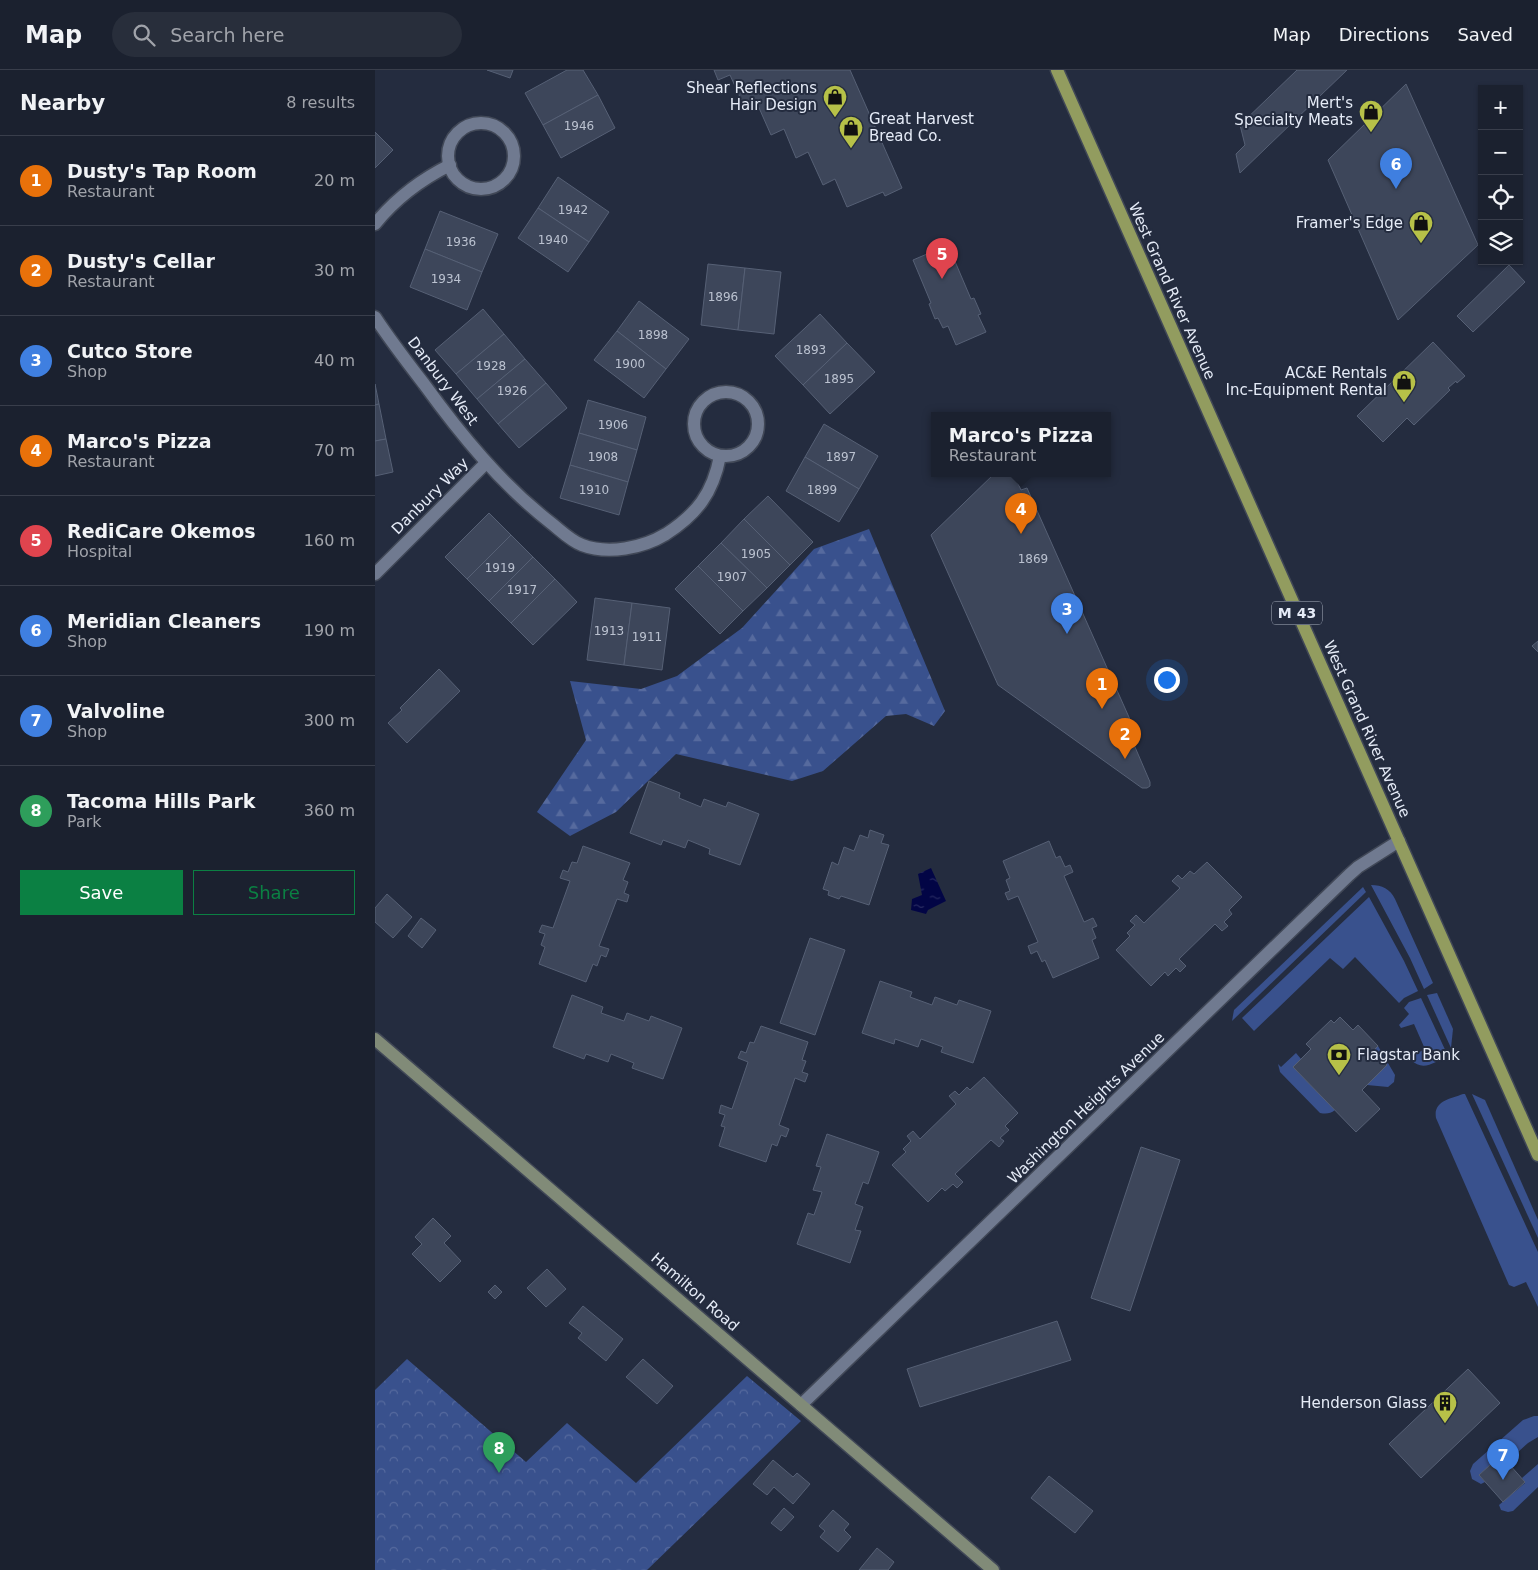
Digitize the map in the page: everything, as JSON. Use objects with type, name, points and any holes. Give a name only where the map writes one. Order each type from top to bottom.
[{"type":"main road","name":"West Grand River Avenue","points":[[1057,70],[1538,1155]]},
{"type":"street","points":[[486,124],[494,126],[508,137],[512,145],[514,153],[511,170],[506,178],[491,187],[474,188],[466,185],[459,180],[450,165],[451,144],[455,137],[468,126],[486,124]]},
{"type":"street","points":[[375,224],[401,196],[419,182],[450,165]]},
{"type":"street","name":"Danbury West","points":[[375,317],[430,392],[486,463],[537,512],[582,545],[614,549],[635,547],[661,537],[697,509],[713,482],[720,456]]},
{"type":"street","points":[[718,392],[736,393],[751,403],[755,410],[758,419],[756,436],[752,444],[738,455],[720,456],[704,448],[699,442],[695,434],[694,416],[697,408],[710,396],[718,392]]},
{"type":"street","name":"Danbury Way","points":[[375,574],[486,463]]},
{"type":"street","name":"Washington Heights Avenue","points":[[801,1405],[1349,875],[1358,867],[1399,841]]},
{"type":"street","name":"Hamilton Road","points":[[375,1039],[993,1570]]},
{"type":"green space","points":[[869,529],[945,711],[934,726],[906,714],[886,716],[823,771],[792,781],[676,754],[616,812],[570,836],[537,812],[586,740],[570,681],[641,689],[677,676],[742,628],[814,549]]},
{"type":"green space","points":[[1371,885],[1385,888],[1395,899],[1433,983],[1424,989],[1410,958]]},
{"type":"green space","points":[[1363,887],[1366,892],[1232,1021],[1234,1010]]},
{"type":"green space","points":[[1369,897],[1418,991],[1404,998],[1399,1003],[1355,957],[1343,969],[1330,958],[1254,1031],[1242,1018]]},
{"type":"green space","points":[[1437,993],[1453,1029],[1451,1048],[1427,995]]},
{"type":"green space","points":[[1421,998],[1448,1056],[1425,1066],[1416,1064],[1411,1060],[1412,1056],[1425,1049],[1414,1024],[1401,1028],[1399,1025],[1409,1014],[1404,1008],[1409,1002]]},
{"type":"green space","points":[[1378,1046],[1395,1075],[1394,1082],[1388,1087],[1367,1085],[1387,1065],[1373,1051]]},
{"type":"green space","points":[[1296,1053],[1301,1059],[1293,1067],[1335,1110],[1328,1113],[1320,1113],[1280,1072],[1278,1064],[1281,1067]]},
{"type":"green space","points":[[1465,1094],[1538,1252],[1538,1307],[1526,1282],[1514,1287],[1509,1285],[1436,1118],[1437,1108],[1440,1104]]},
{"type":"green space","points":[[1472,1094],[1485,1100],[1538,1220],[1538,1238]]},
{"type":"green space","points":[[407,1359],[526,1462],[567,1423],[636,1483],[747,1376],[801,1421],[647,1570],[375,1570],[375,1390]]},
{"type":"green space","points":[[1538,1416],[1538,1437],[1528,1443],[1507,1462],[1501,1456],[1479,1475],[1485,1482],[1481,1484],[1472,1479],[1470,1471],[1473,1464],[1523,1420]]},
{"type":"green space","points":[[1538,1464],[1538,1487],[1513,1511],[1501,1510],[1499,1505],[1525,1483],[1522,1478]]},
{"type":"water","points":[[931,868],[946,901],[928,910],[926,914],[911,910],[912,899],[922,895],[918,874]]},
{"type":"building","points":[[487,70],[513,70],[510,78]]},
{"type":"building","points":[[567,70],[583,70],[598,95],[543,125],[525,93]]},
{"type":"building","points":[[714,70],[850,70],[902,188],[885,196],[883,192],[847,207],[835,179],[823,185],[808,152],[796,158],[784,129],[771,135],[756,101],[744,106],[730,75],[718,80]]},
{"type":"building","points":[[1297,70],[1347,70],[1240,173],[1236,154],[1245,145],[1240,125]]},
{"type":"building","points":[[1406,84],[1478,245],[1398,320],[1328,160]]},
{"type":"building","points":[[598,95],[615,128],[561,158],[543,125]]},
{"type":"building","points":[[375,132],[393,150],[375,168]]},
{"type":"building","points":[[558,177],[609,212],[589,242],[538,208]]},
{"type":"building","points":[[538,208],[589,242],[568,272],[518,238]]},
{"type":"building","points":[[440,211],[498,234],[482,272],[425,249]]},
{"type":"building","points":[[948,245],[971,299],[974,298],[981,314],[978,315],[986,332],[956,345],[948,326],[943,328],[938,318],[935,319],[929,304],[931,303],[913,260]]},
{"type":"building","points":[[425,249],[482,272],[467,310],[410,287]]},
{"type":"building","points":[[708,264],[745,268],[738,330],[701,325]]},
{"type":"building","points":[[1509,265],[1525,282],[1473,332],[1457,316]]},
{"type":"building","points":[[745,268],[781,272],[774,334],[738,330]]},
{"type":"building","points":[[639,301],[689,339],[666,369],[617,331]]},
{"type":"building","points":[[483,309],[504,334],[456,374],[435,350]]},
{"type":"building","points":[[820,314],[847,343],[803,385],[775,356]]},
{"type":"building","points":[[617,331],[666,369],[644,398],[594,360]]},
{"type":"building","points":[[504,334],[525,359],[477,399],[456,374]]},
{"type":"building","name":"AC&E Rentals Inc-Equipment Rental","points":[[1433,342],[1465,376],[1448,388],[1450,390],[1414,425],[1407,418],[1383,442],[1357,416]]},
{"type":"building","points":[[847,343],[875,372],[830,414],[803,385]]},
{"type":"building","points":[[525,359],[546,383],[498,424],[477,399]]},
{"type":"building","points":[[546,383],[567,408],[519,448],[498,424]]},
{"type":"building","points":[[375,384],[379,404],[375,405]]},
{"type":"building","points":[[588,400],[646,417],[637,450],[579,433]]},
{"type":"building","points":[[379,404],[386,439],[375,441],[375,405]]},
{"type":"building","points":[[824,424],[878,456],[859,489],[805,457]]},
{"type":"building","points":[[579,433],[637,450],[628,482],[570,465]]},
{"type":"building","points":[[386,439],[393,472],[375,476],[375,441]]},
{"type":"building","points":[[805,457],[859,489],[839,522],[786,491]]},
{"type":"building","points":[[570,465],[628,482],[619,515],[560,498]]},
{"type":"building","points":[[991,477],[1015,477],[1021,490],[1027,488],[1132,724],[1126,726],[1150,786],[1142,788],[998,685],[931,535]]},
{"type":"building","points":[[768,496],[813,542],[790,565],[744,519]]},
{"type":"building","points":[[489,513],[511,535],[467,579],[445,557]]},
{"type":"building","points":[[744,519],[790,565],[767,588],[721,543]]},
{"type":"building","points":[[511,535],[533,557],[489,601],[467,579]]},
{"type":"building","points":[[721,543],[767,588],[743,611],[698,566]]},
{"type":"building","points":[[533,557],[555,579],[511,623],[489,601]]},
{"type":"building","points":[[698,566],[743,611],[720,634],[675,589]]},
{"type":"building","points":[[555,579],[577,602],[533,645],[511,623]]},
{"type":"building","points":[[595,598],[632,603],[624,665],[587,660]]},
{"type":"building","points":[[632,603],[670,608],[662,670],[624,665]]},
{"type":"building","points":[[1538,641],[1538,652],[1532,646]]},
{"type":"building","points":[[439,669],[460,691],[407,743],[388,723],[402,710],[400,708]]},
{"type":"building","points":[[649,781],[680,793],[679,798],[701,807],[704,799],[726,807],[728,802],[759,814],[740,865],[709,854],[710,849],[688,840],[685,848],[663,840],[661,845],[630,833]]},
{"type":"building","points":[[870,830],[884,835],[881,843],[889,845],[869,905],[841,896],[839,899],[828,895],[829,891],[823,889],[832,862],[838,865],[844,847],[854,851],[860,835],[868,838]]},
{"type":"building","points":[[1049,841],[1056,858],[1060,856],[1065,867],[1070,865],[1073,872],[1064,876],[1084,922],[1093,918],[1097,926],[1092,928],[1096,938],[1092,940],[1099,958],[1053,978],[1045,960],[1042,962],[1037,951],[1031,954],[1028,946],[1038,942],[1018,896],[1008,900],[1005,893],[1010,891],[1006,880],[1010,878],[1003,861]]},
{"type":"building","points":[[583,846],[630,863],[623,880],[628,882],[624,893],[629,895],[627,902],[617,899],[599,946],[609,949],[606,957],[601,955],[597,966],[593,964],[586,982],[539,964],[545,947],[541,945],[545,934],[539,932],[542,925],[553,928],[570,881],[560,878],[563,870],[568,872],[572,862],[577,863]]},
{"type":"building","points":[[1207,862],[1242,897],[1229,910],[1232,914],[1224,922],[1228,926],[1222,931],[1215,924],[1179,959],[1186,966],[1180,972],[1176,968],[1168,976],[1165,972],[1151,986],[1116,950],[1130,936],[1127,933],[1135,925],[1130,921],[1136,915],[1144,923],[1180,888],[1172,881],[1178,875],[1182,879],[1190,871],[1194,874]]},
{"type":"building","points":[[387,894],[412,917],[393,938],[375,922],[375,908]]},
{"type":"building","points":[[421,918],[436,930],[422,948],[408,936]]},
{"type":"building","points":[[810,938],[845,950],[815,1035],[780,1023]]},
{"type":"building","points":[[880,981],[912,992],[910,997],[932,1005],[935,997],[957,1005],[959,1000],[991,1011],[973,1063],[941,1052],[943,1047],[921,1039],[918,1047],[895,1039],[894,1044],[862,1033]]},
{"type":"building","points":[[572,995],[603,1007],[601,1013],[624,1021],[627,1013],[649,1021],[651,1016],[682,1028],[663,1079],[632,1068],[634,1063],[611,1054],[608,1062],[586,1054],[584,1059],[553,1047]]},
{"type":"building","name":"Flagstar Bank","points":[[1340,1017],[1353,1030],[1358,1025],[1378,1046],[1373,1051],[1387,1065],[1362,1090],[1380,1109],[1356,1132],[1293,1067],[1311,1049],[1306,1044],[1331,1020],[1334,1023]]},
{"type":"building","points":[[761,1026],[808,1042],[802,1060],[806,1061],[802,1072],[808,1074],[805,1082],[795,1078],[779,1125],[789,1129],[786,1137],[781,1135],[777,1146],[772,1144],[766,1162],[719,1146],[725,1127],[721,1126],[725,1115],[719,1113],[721,1105],[732,1109],[748,1062],[738,1058],[741,1051],[746,1053],[750,1042],[754,1043]]},
{"type":"building","points":[[984,1077],[1018,1113],[1005,1126],[1009,1130],[1000,1138],[1004,1141],[999,1147],[991,1140],[955,1174],[963,1182],[957,1188],[953,1184],[945,1191],[942,1188],[928,1202],[892,1165],[906,1152],[903,1149],[911,1141],[907,1136],[913,1131],[920,1139],[956,1104],[949,1096],[955,1091],[959,1095],[967,1087],[970,1090]]},
{"type":"building","points":[[827,1134],[879,1152],[868,1184],[863,1182],[855,1204],[863,1207],[855,1230],[861,1231],[850,1263],[797,1244],[808,1213],[814,1215],[822,1192],[813,1190],[821,1167],[816,1166]]},
{"type":"building","points":[[1141,1147],[1180,1160],[1130,1311],[1091,1298]]},
{"type":"building","points":[[433,1218],[451,1236],[444,1243],[461,1261],[440,1282],[412,1254],[422,1244],[415,1237]]},
{"type":"building","points":[[547,1269],[566,1289],[546,1307],[527,1288]]},
{"type":"building","points":[[495,1285],[502,1292],[495,1299],[488,1292]]},
{"type":"building","points":[[583,1306],[623,1339],[606,1361],[578,1338],[582,1333],[569,1323]]},
{"type":"building","points":[[1057,1321],[1071,1360],[920,1407],[907,1369]]},
{"type":"building","points":[[643,1359],[673,1386],[657,1404],[626,1377]]},
{"type":"building","name":"Henderson Glass","points":[[1468,1369],[1500,1403],[1421,1478],[1389,1444]]},
{"type":"building","points":[[1501,1455],[1525,1482],[1503,1502],[1479,1475]]},
{"type":"building","points":[[773,1460],[793,1477],[797,1473],[810,1484],[793,1504],[774,1487],[767,1495],[753,1484]]},
{"type":"building","points":[[1049,1476],[1093,1511],[1075,1533],[1031,1498]]},
{"type":"building","points":[[784,1508],[794,1517],[781,1531],[771,1523]]},
{"type":"building","points":[[833,1510],[849,1524],[844,1530],[851,1537],[838,1552],[820,1537],[825,1531],[819,1526]]},
{"type":"building","points":[[877,1548],[894,1562],[888,1570],[859,1570]]},
{"type":"place","name":"Shear Reflections Hair Design","points":[[835,118]]},
{"type":"place","name":"Mert's Specialty Meats","points":[[1371,133]]},
{"type":"place","name":"Great Harvest Bread Co.","points":[[851,149]]},
{"type":"place","name":"Meridian Cleaners","points":[[1396,189]]},
{"type":"place","name":"Framer's Edge","points":[[1421,244]]},
{"type":"place","name":"RediCare Okemos","points":[[942,279]]},
{"type":"place","name":"AC&E Rentals Inc-Equipment Rental","points":[[1404,403]]},
{"type":"place","name":"Marco's Pizza","points":[[1021,534]]},
{"type":"place","name":"Cutco Store","points":[[1067,634]]},
{"type":"place","name":"Dusty's Tap Room","points":[[1102,709]]},
{"type":"place","name":"Dusty's Cellar","points":[[1125,759]]},
{"type":"place","name":"Flagstar Bank","points":[[1339,1076]]},
{"type":"place","name":"Henderson Glass","points":[[1445,1424]]},
{"type":"place","name":"Tacoma Hills Park","points":[[499,1473]]},
{"type":"place","name":"Valvoline","points":[[1503,1480]]}]
